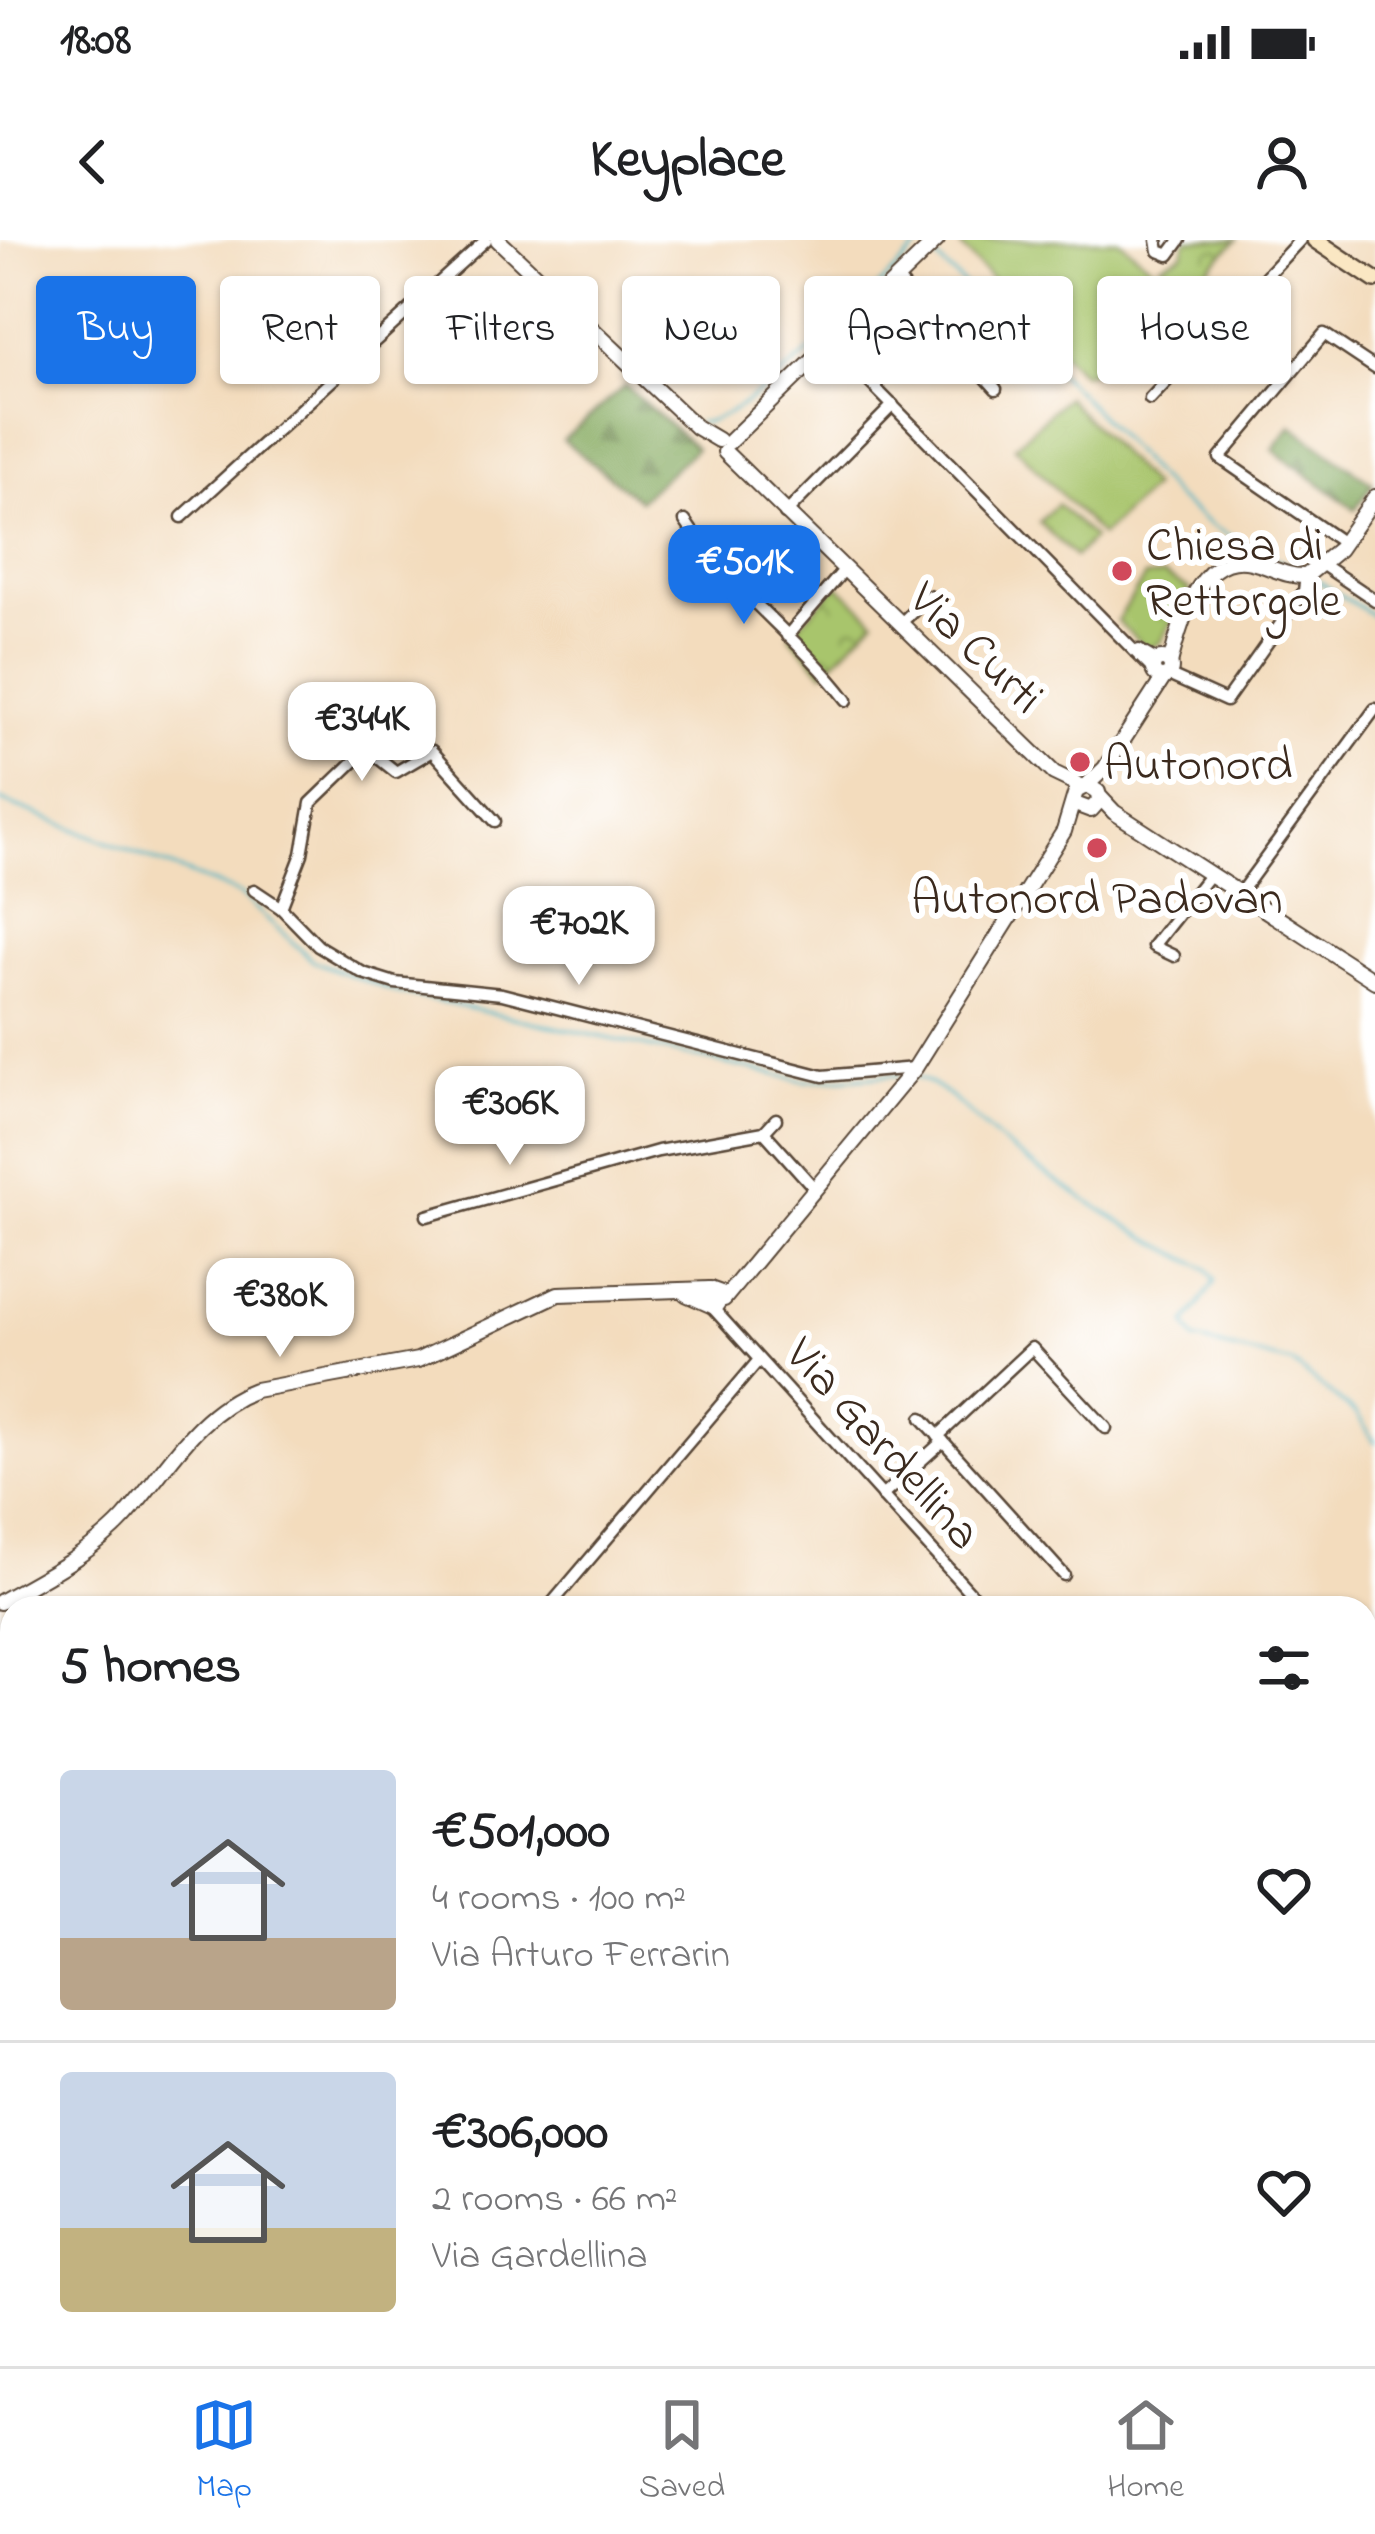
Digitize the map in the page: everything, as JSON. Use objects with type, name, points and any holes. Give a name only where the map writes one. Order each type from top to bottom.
[{"type":"main road","points":[[1315,240],[1375,280]]},
{"type":"street","points":[[182,518],[486,240]]},
{"type":"street","name":"Via Curti","points":[[497,240],[696,428],[724,445],[785,514],[1054,773],[1375,982]]},
{"type":"street","points":[[902,276],[937,240]]},
{"type":"street","points":[[1154,241],[1159,251],[1169,255],[1180,240]]},
{"type":"street","points":[[1150,400],[1300,240]]},
{"type":"street","points":[[1342,544],[1220,458],[1324,334],[1375,368]]},
{"type":"street","points":[[724,445],[804,369]]},
{"type":"street","points":[[871,384],[1126,643],[1161,669],[1226,701],[1316,570],[1342,544],[1375,497]]},
{"type":"street","points":[[992,384],[996,389]]},
{"type":"street","points":[[785,514],[892,405]]},
{"type":"street","points":[[685,521],[713,566],[848,700]]},
{"type":"street","points":[[10,1596],[100,1540],[201,1422],[229,1400],[256,1390],[427,1357],[558,1294],[670,1288],[714,1298],[744,1272],[912,1072],[1089,798],[1149,698],[1197,591],[1220,565],[1235,560],[1316,570],[1375,600]]},
{"type":"street","points":[[787,636],[844,570]]},
{"type":"street","points":[[899,624],[929,596]]},
{"type":"street","points":[[1240,893],[1375,709]]},
{"type":"street","points":[[281,908],[302,854],[311,803],[367,749],[396,772],[433,751],[495,821]]},
{"type":"street","points":[[1174,956],[1153,946],[1210,874]]},
{"type":"street","points":[[254,890],[281,908],[318,946],[363,973],[395,983],[502,994],[823,1076],[912,1072]]},
{"type":"street","points":[[428,1216],[658,1151],[764,1132],[776,1119]]},
{"type":"street","points":[[764,1132],[814,1190]]},
{"type":"street","name":"Via Gardellina","points":[[714,1298],[729,1329],[974,1596]]},
{"type":"street","points":[[882,1496],[1032,1348],[1106,1428]]},
{"type":"street","points":[[558,1596],[758,1360]]},
{"type":"street","points":[[922,1418],[1064,1575]]},
{"type":"green space","points":[[967,240],[1119,240],[1163,276],[1097,276],[1097,370],[1082,374],[1073,365],[1073,276],[989,276],[961,247]]},
{"type":"green space","points":[[1186,240],[1237,240],[1201,276],[1178,276],[1160,264],[1183,254]]},
{"type":"green space","points":[[625,386],[696,448],[639,500],[563,440]]},
{"type":"green space","points":[[1066,397],[1152,487],[1101,536],[1015,446]]},
{"type":"green space","points":[[1291,425],[1373,484],[1355,509],[1273,450]]},
{"type":"green space","points":[[1057,504],[1093,538],[1075,557],[1039,522]]},
{"type":"green space","points":[[1164,575],[1189,589],[1161,642],[1147,649],[1117,621],[1145,577]]},
{"type":"green space","points":[[838,585],[875,620],[823,672],[789,635]]},
{"type":"waterway","points":[[699,422],[720,417],[779,377],[921,245]]},
{"type":"waterway","points":[[937,259],[1076,390],[1178,500],[1215,528],[1296,569]]},
{"type":"waterway","points":[[1315,579],[1375,617]]},
{"type":"waterway","points":[[0,800],[240,894],[313,961],[398,993],[805,1081],[899,1075]]},
{"type":"waterway","points":[[914,1076],[941,1090],[1009,1148],[1057,1181],[1207,1269],[1215,1281],[1186,1324],[1195,1340],[1292,1363],[1357,1415],[1375,1442]]},
{"type":"place","name":"Chiesa di Rettorgole","points":[[1122,571]]},
{"type":"place","name":"Autonord","points":[[1080,762]]},
{"type":"place","name":"Autonord Padovan","points":[[1097,848]]}]
